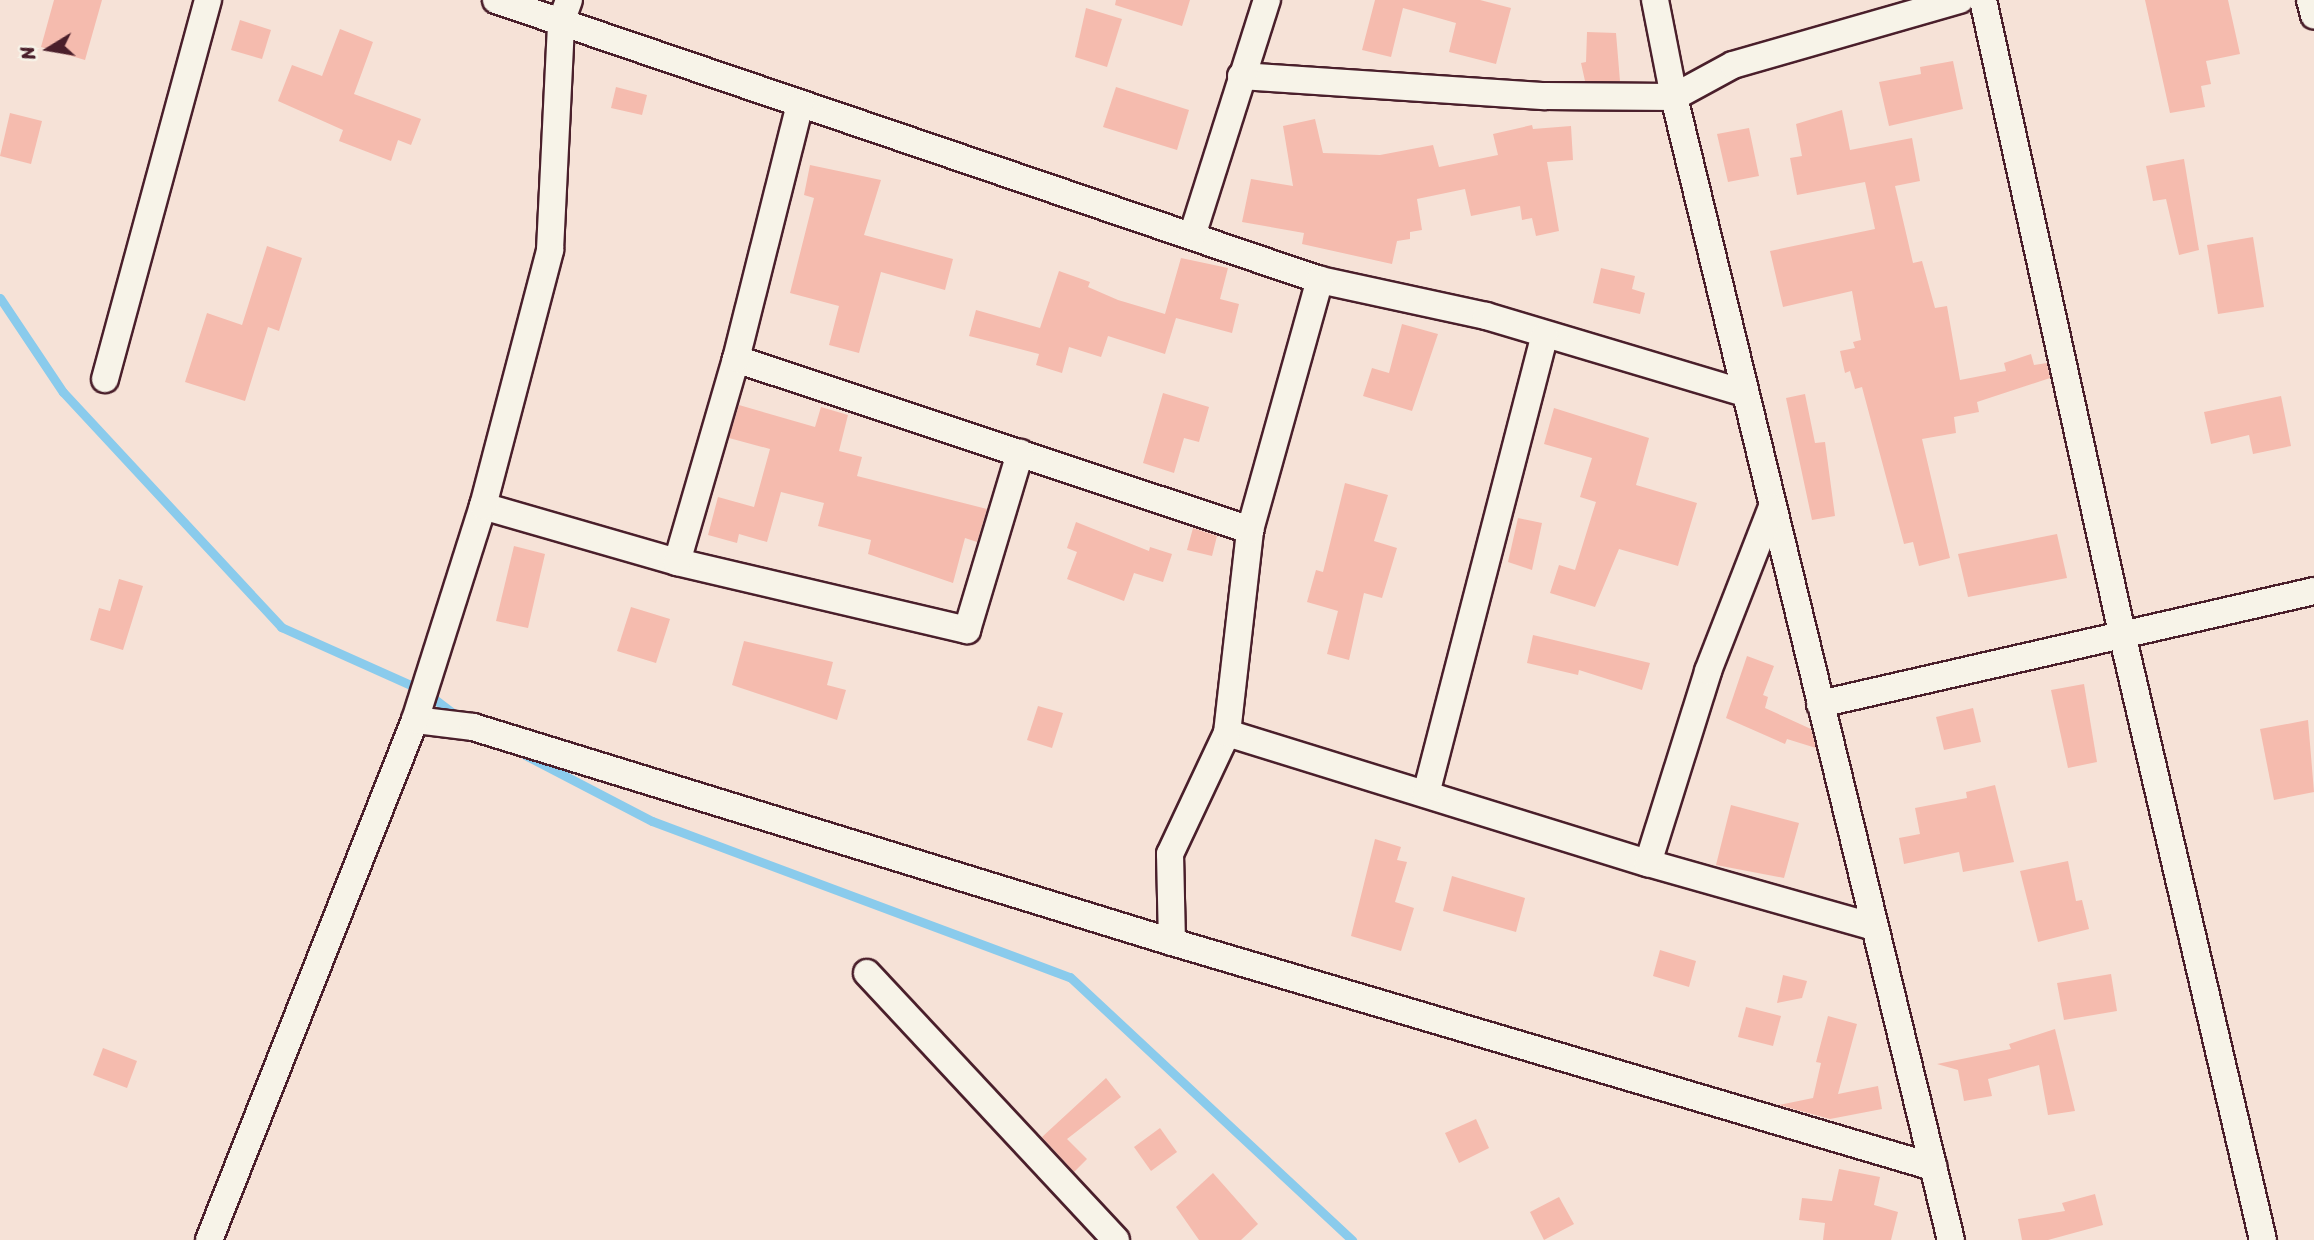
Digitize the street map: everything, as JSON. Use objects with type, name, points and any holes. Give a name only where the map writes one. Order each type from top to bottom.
[{"type":"street","points":[[105,379],[208,0]]},
{"type":"street","points":[[496,0],[565,11],[800,105],[1320,280],[1486,316],[1745,393]]},
{"type":"street","points":[[1192,236],[1267,0]]},
{"type":"street","points":[[1241,76],[1545,96],[1674,97],[1733,65],[1960,0]]},
{"type":"street","points":[[1983,0],[2123,638],[2263,1240]]},
{"type":"street","points":[[2310,0],[2314,15]]},
{"type":"street","points":[[1653,1],[1772,508],[1951,1240]]},
{"type":"street","points":[[209,1240],[415,720],[483,506],[550,250],[565,11]]},
{"type":"street","points":[[677,562],[736,359],[800,105]]},
{"type":"street","points":[[1172,942],[1170,854],[1227,733],[1250,530],[1320,280]]},
{"type":"street","points":[[1426,794],[1545,335]]},
{"type":"street","points":[[736,359],[1250,530]]},
{"type":"street","points":[[483,506],[677,562],[967,630],[1020,453]]},
{"type":"street","points":[[1648,863],[1708,671],[1772,508]]},
{"type":"street","points":[[1820,704],[2123,638],[2314,591]]},
{"type":"street","points":[[415,720],[473,727],[1172,942],[1933,1167]]},
{"type":"street","points":[[1227,733],[1648,863],[1874,927]]},
{"type":"street","points":[[867,973],[1116,1240]]},
{"type":"building","points":[[54,0],[102,0],[85,60],[41,47]]},
{"type":"building","points":[[1116,0],[1190,0],[1182,26],[1115,5]]},
{"type":"building","points":[[1375,0],[1480,0],[1511,8],[1496,64],[1449,52],[1456,23],[1403,8],[1391,57],[1362,50]]},
{"type":"building","points":[[2145,0],[2228,0],[2240,54],[2206,61],[2211,84],[2201,86],[2205,107],[2170,113]]},
{"type":"building","points":[[1086,8],[1122,19],[1107,67],[1075,57]]},
{"type":"building","points":[[240,20],[271,30],[262,59],[231,50]]},
{"type":"building","points":[[340,29],[373,42],[354,94],[421,119],[411,145],[398,140],[391,161],[339,141],[343,130],[278,101],[292,65],[322,76]]},
{"type":"building","points":[[1587,32],[1616,33],[1620,81],[1585,81],[1581,63],[1586,62]]},
{"type":"building","points":[[1953,61],[1963,109],[1889,126],[1879,82],[1921,74],[1920,67]]},
{"type":"building","points":[[616,87],[647,95],[642,115],[611,108]]},
{"type":"building","points":[[1116,87],[1189,110],[1177,150],[1103,127]]},
{"type":"building","points":[[1842,110],[1850,150],[1912,138],[1920,181],[1895,186],[1913,263],[1922,261],[1935,308],[1947,306],[1960,380],[2006,371],[2004,363],[2031,354],[2034,365],[2047,363],[2050,378],[1977,402],[1979,412],[1954,417],[1956,433],[1922,439],[1950,558],[1919,566],[1913,542],[1904,544],[1862,387],[1855,389],[1850,371],[1845,373],[1840,351],[1855,348],[1853,342],[1861,340],[1852,291],[1783,307],[1770,251],[1875,229],[1865,182],[1797,195],[1790,158],[1802,156],[1796,124]]},
{"type":"building","points":[[10,113],[42,121],[31,164],[0,156]]},
{"type":"building","points":[[1315,119],[1323,153],[1380,155],[1433,145],[1439,167],[1498,155],[1493,134],[1532,125],[1533,129],[1571,126],[1573,160],[1547,162],[1559,231],[1536,236],[1532,218],[1522,220],[1520,206],[1471,216],[1465,189],[1417,199],[1422,230],[1410,232],[1410,239],[1397,241],[1392,264],[1302,244],[1304,233],[1242,222],[1251,179],[1293,186],[1283,126]]},
{"type":"building","points":[[1749,128],[1759,176],[1728,182],[1717,134]]},
{"type":"building","points":[[2184,159],[2199,250],[2179,255],[2166,199],[2153,201],[2146,166]]},
{"type":"building","points":[[810,165],[881,180],[864,235],[953,259],[945,290],[881,272],[859,353],[829,345],[839,306],[790,293],[814,198],[804,195]]},
{"type":"building","points":[[2253,237],[2264,307],[2218,314],[2207,245]]},
{"type":"building","points":[[267,246],[302,258],[279,331],[268,327],[245,401],[185,382],[207,313],[242,325]]},
{"type":"building","points":[[1181,258],[1228,268],[1220,299],[1239,304],[1232,333],[1176,318],[1165,354],[1108,336],[1101,357],[1069,347],[1062,373],[1036,365],[1039,354],[969,336],[976,310],[1040,328],[1059,271],[1090,282],[1088,287],[1118,300],[1165,314]]},
{"type":"building","points":[[1601,268],[1635,276],[1632,289],[1645,293],[1640,314],[1593,303]]},
{"type":"building","points":[[1402,324],[1438,334],[1412,411],[1363,396],[1372,368],[1389,373]]},
{"type":"building","points":[[1163,393],[1209,407],[1199,442],[1184,438],[1174,473],[1143,463]]},
{"type":"building","points":[[1805,394],[1815,443],[1825,442],[1835,516],[1812,520],[1786,398]]},
{"type":"building","points":[[2281,396],[2291,446],[2253,454],[2249,435],[2211,444],[2204,412]]},
{"type":"building","points":[[739,405],[815,427],[821,407],[848,415],[839,451],[862,457],[857,476],[987,509],[977,542],[965,538],[953,583],[868,554],[871,540],[818,526],[824,503],[781,492],[767,542],[739,534],[737,543],[708,535],[718,497],[754,507],[770,449],[729,438]]},
{"type":"building","points":[[1554,408],[1649,438],[1636,485],[1697,503],[1678,566],[1619,549],[1595,607],[1550,593],[1559,565],[1575,570],[1596,502],[1580,497],[1592,458],[1544,444]]},
{"type":"building","points":[[1345,483],[1388,495],[1374,541],[1397,548],[1382,598],[1364,593],[1349,660],[1327,654],[1338,611],[1307,602],[1316,570],[1323,572]]},
{"type":"building","points":[[1518,518],[1542,523],[1532,570],[1508,562]]},
{"type":"building","points":[[1076,522],[1149,551],[1150,547],[1172,554],[1163,582],[1134,573],[1124,601],[1067,579],[1077,552],[1067,548]]},
{"type":"building","points":[[1193,528],[1217,536],[1212,556],[1187,550]]},
{"type":"building","points":[[2057,534],[2067,578],[1968,597],[1958,554]]},
{"type":"building","points":[[514,546],[545,554],[528,628],[496,621]]},
{"type":"building","points":[[119,579],[143,586],[123,650],[90,640],[99,608],[110,611]]},
{"type":"building","points":[[631,607],[670,619],[656,663],[617,651]]},
{"type":"building","points":[[1533,635],[1650,663],[1642,690],[1579,670],[1578,675],[1527,663]]},
{"type":"building","points":[[744,641],[833,662],[827,685],[846,690],[837,720],[732,685]]},
{"type":"building","points":[[1747,656],[1774,666],[1763,695],[1768,697],[1765,708],[1811,729],[1816,748],[1787,739],[1785,744],[1726,718]]},
{"type":"building","points":[[2084,684],[2097,762],[2068,768],[2051,690]]},
{"type":"building","points":[[1038,706],[1063,713],[1052,748],[1027,740]]},
{"type":"building","points":[[1973,708],[1981,742],[1944,750],[1936,717]]},
{"type":"building","points":[[2308,720],[2314,792],[2274,800],[2260,729]]},
{"type":"building","points":[[1995,785],[2014,862],[1963,872],[1959,852],[1904,864],[1899,838],[1920,834],[1915,808],[1967,798],[1966,792]]},
{"type":"building","points":[[1731,805],[1799,823],[1784,878],[1716,865]]},
{"type":"building","points":[[1375,839],[1401,847],[1397,860],[1407,862],[1395,902],[1414,908],[1401,951],[1351,936]]},
{"type":"building","points":[[2068,861],[2076,901],[2082,900],[2089,929],[2038,942],[2020,871]]},
{"type":"building","points":[[1452,876],[1525,898],[1516,932],[1443,911]]},
{"type":"building","points":[[1660,950],[1696,961],[1689,987],[1653,976]]},
{"type":"building","points":[[2111,974],[2117,1011],[2064,1020],[2057,983]]},
{"type":"building","points":[[1783,975],[1807,981],[1802,998],[1777,1003]]},
{"type":"building","points":[[1746,1007],[1781,1016],[1773,1046],[1738,1037]]},
{"type":"building","points":[[1828,1016],[1857,1024],[1838,1094],[1878,1086],[1882,1109],[1830,1119],[1779,1105],[1813,1098],[1821,1063],[1816,1062]]},
{"type":"building","points":[[2055,1029],[2075,1111],[2048,1115],[2039,1065],[1988,1079],[1992,1096],[1964,1101],[1958,1070],[1937,1064],[2011,1049],[2009,1044]]},
{"type":"building","points":[[103,1048],[137,1061],[127,1088],[93,1075]]},
{"type":"building","points":[[1106,1078],[1121,1097],[1067,1139],[1087,1159],[1074,1172],[1042,1137]]},
{"type":"building","points":[[1476,1119],[1489,1148],[1459,1163],[1445,1133]]},
{"type":"building","points":[[1160,1128],[1177,1152],[1151,1171],[1134,1147]]},
{"type":"building","points":[[1839,1169],[1880,1177],[1874,1205],[1898,1212],[1891,1240],[1823,1240],[1825,1223],[1799,1220],[1802,1198],[1832,1201]]},
{"type":"building","points":[[1213,1173],[1258,1224],[1241,1240],[1199,1240],[1176,1207]]},
{"type":"building","points":[[2095,1194],[2103,1225],[2048,1240],[2022,1240],[2018,1219],[2065,1211],[2062,1203]]},
{"type":"building","points":[[1559,1197],[1574,1224],[1544,1240],[1530,1212]]},
{"type":"waterway","points":[[0,298],[63,392],[281,627],[424,691],[458,717]]},
{"type":"waterway","points":[[525,755],[652,821],[1070,977],[1352,1240]]}]
